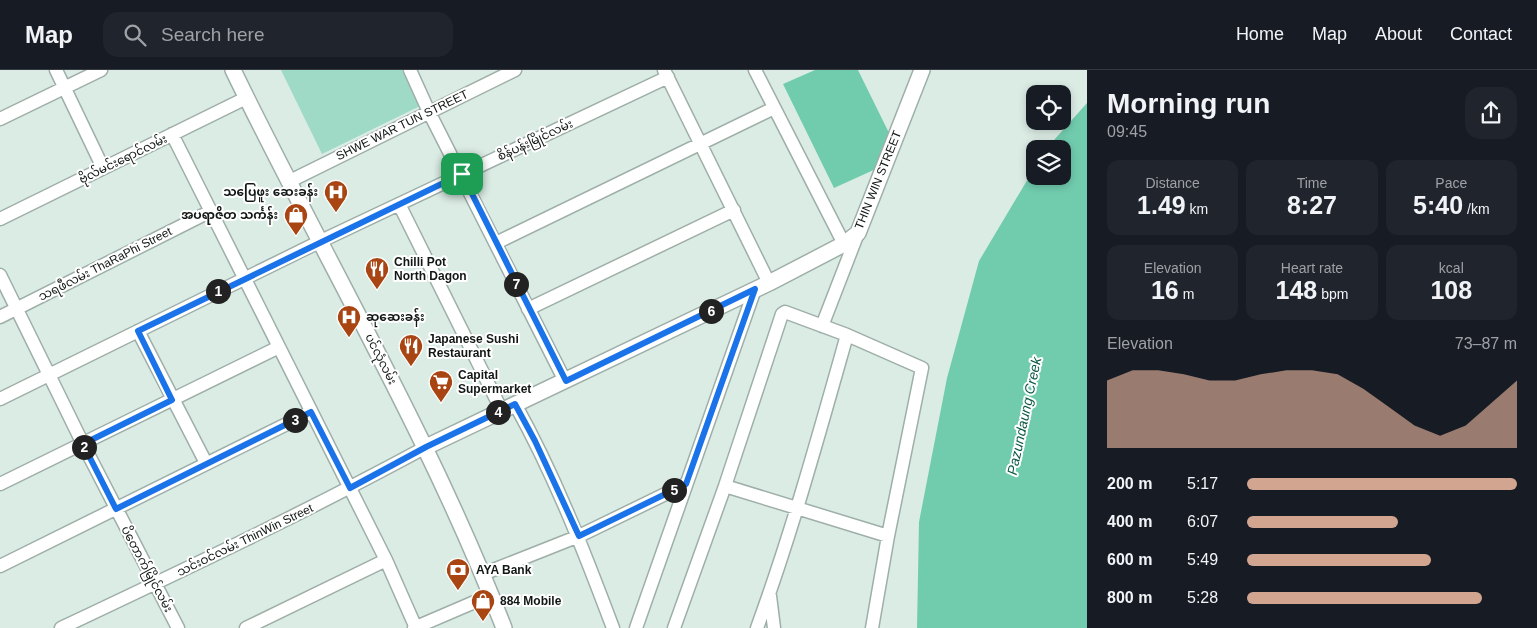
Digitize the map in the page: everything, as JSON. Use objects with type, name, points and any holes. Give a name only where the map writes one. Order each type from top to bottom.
[{"type":"main road","name":"ပင်လုံလမ်း","points":[[233,70],[426,447],[483,574],[504,628]]},
{"type":"main road","name":"THIN WIN STREET","points":[[426,447],[762,286],[844,244],[858,233],[922,70]]},
{"type":"street","points":[[56,70],[103,168]]},
{"type":"street","points":[[0,119],[101,70]]},
{"type":"street","points":[[410,70],[429,112],[566,381]]},
{"type":"street","name":"SHWE WAR TUN STREET","points":[[290,181],[429,112],[500,73],[515,70]]},
{"type":"street","points":[[755,70],[844,244]]},
{"type":"street","points":[[636,628],[686,484],[762,286],[734,210],[666,74]]},
{"type":"street","name":"စိန်ပန်းမြိုင်လမ်း","points":[[0,399],[244,278],[666,74]]},
{"type":"street","name":"ဗိုလ်မင်းရောင်လမ်း","points":[[0,219],[246,98]]},
{"type":"street","points":[[496,242],[774,108]]},
{"type":"street","points":[[172,134],[386,560],[415,628],[491,595]]},
{"type":"street","points":[[399,204],[508,407],[535,441],[579,536],[613,628]]},
{"type":"street","points":[[528,309],[734,210]]},
{"type":"street","name":"သရဖီလမ်း ThaRaPhi Street","points":[[0,317],[210,211]]},
{"type":"street","points":[[822,326],[858,233]]},
{"type":"street","name":"ပိတောက်မြိုင်လမ်း","points":[[0,275],[83,444],[178,628]]},
{"type":"street","points":[[674,628],[725,486],[782,314],[788,312],[922,368],[888,536],[872,628]]},
{"type":"street","points":[[138,331],[206,463]]},
{"type":"street","points":[[757,628],[770,596],[798,508],[846,335]]},
{"type":"street","points":[[0,484],[279,347]]},
{"type":"street","points":[[0,566],[311,412]]},
{"type":"street","name":"သင်းဝင်လမ်း ThinWin Street","points":[[62,628],[86,623],[155,585],[350,488],[426,447]]},
{"type":"street","points":[[483,574],[579,536],[686,484]]},
{"type":"street","points":[[725,486],[888,536]]},
{"type":"street","points":[[246,628],[386,560]]},
{"type":"street","points":[[770,596],[774,628]]},
{"type":"shaded area","points":[[281,70],[402,70],[420,106],[322,154]]},
{"type":"water","points":[[815,70],[858,70],[890,135],[878,168],[834,188],[783,84]]},
{"type":"water","name":"Pazundaung Creek","points":[[1087,103],[1087,628],[917,628],[919,522],[947,378],[979,261],[1026,182],[1026,185],[1071,185],[1071,140],[1054,140],[1063,130],[1071,130],[1071,121]]},
{"type":"place","name":"သပြေဖူး ဆေးခန်း","points":[[336,213]]},
{"type":"place","name":"အပရာဇိတ သင်္ကန်း","points":[[296,236]]},
{"type":"place","name":"Chilli Pot North Dagon","points":[[377,290]]},
{"type":"place","name":"ဆုဆေးခန်း","points":[[349,338]]},
{"type":"place","name":"Japanese Sushi Restaurant","points":[[411,367]]},
{"type":"place","name":"Capital Supermarket","points":[[441,403]]},
{"type":"place","name":"AYA Bank","points":[[458,591]]},
{"type":"place","name":"884 Mobile","points":[[483,622]]},
{"type":"route","points":[[462,174],[528,309],[566,381],[755,289],[686,484],[579,536],[535,441],[515,404],[426,447],[350,488],[311,412],[116,509],[83,444],[172,400],[138,331],[462,174]]}]
